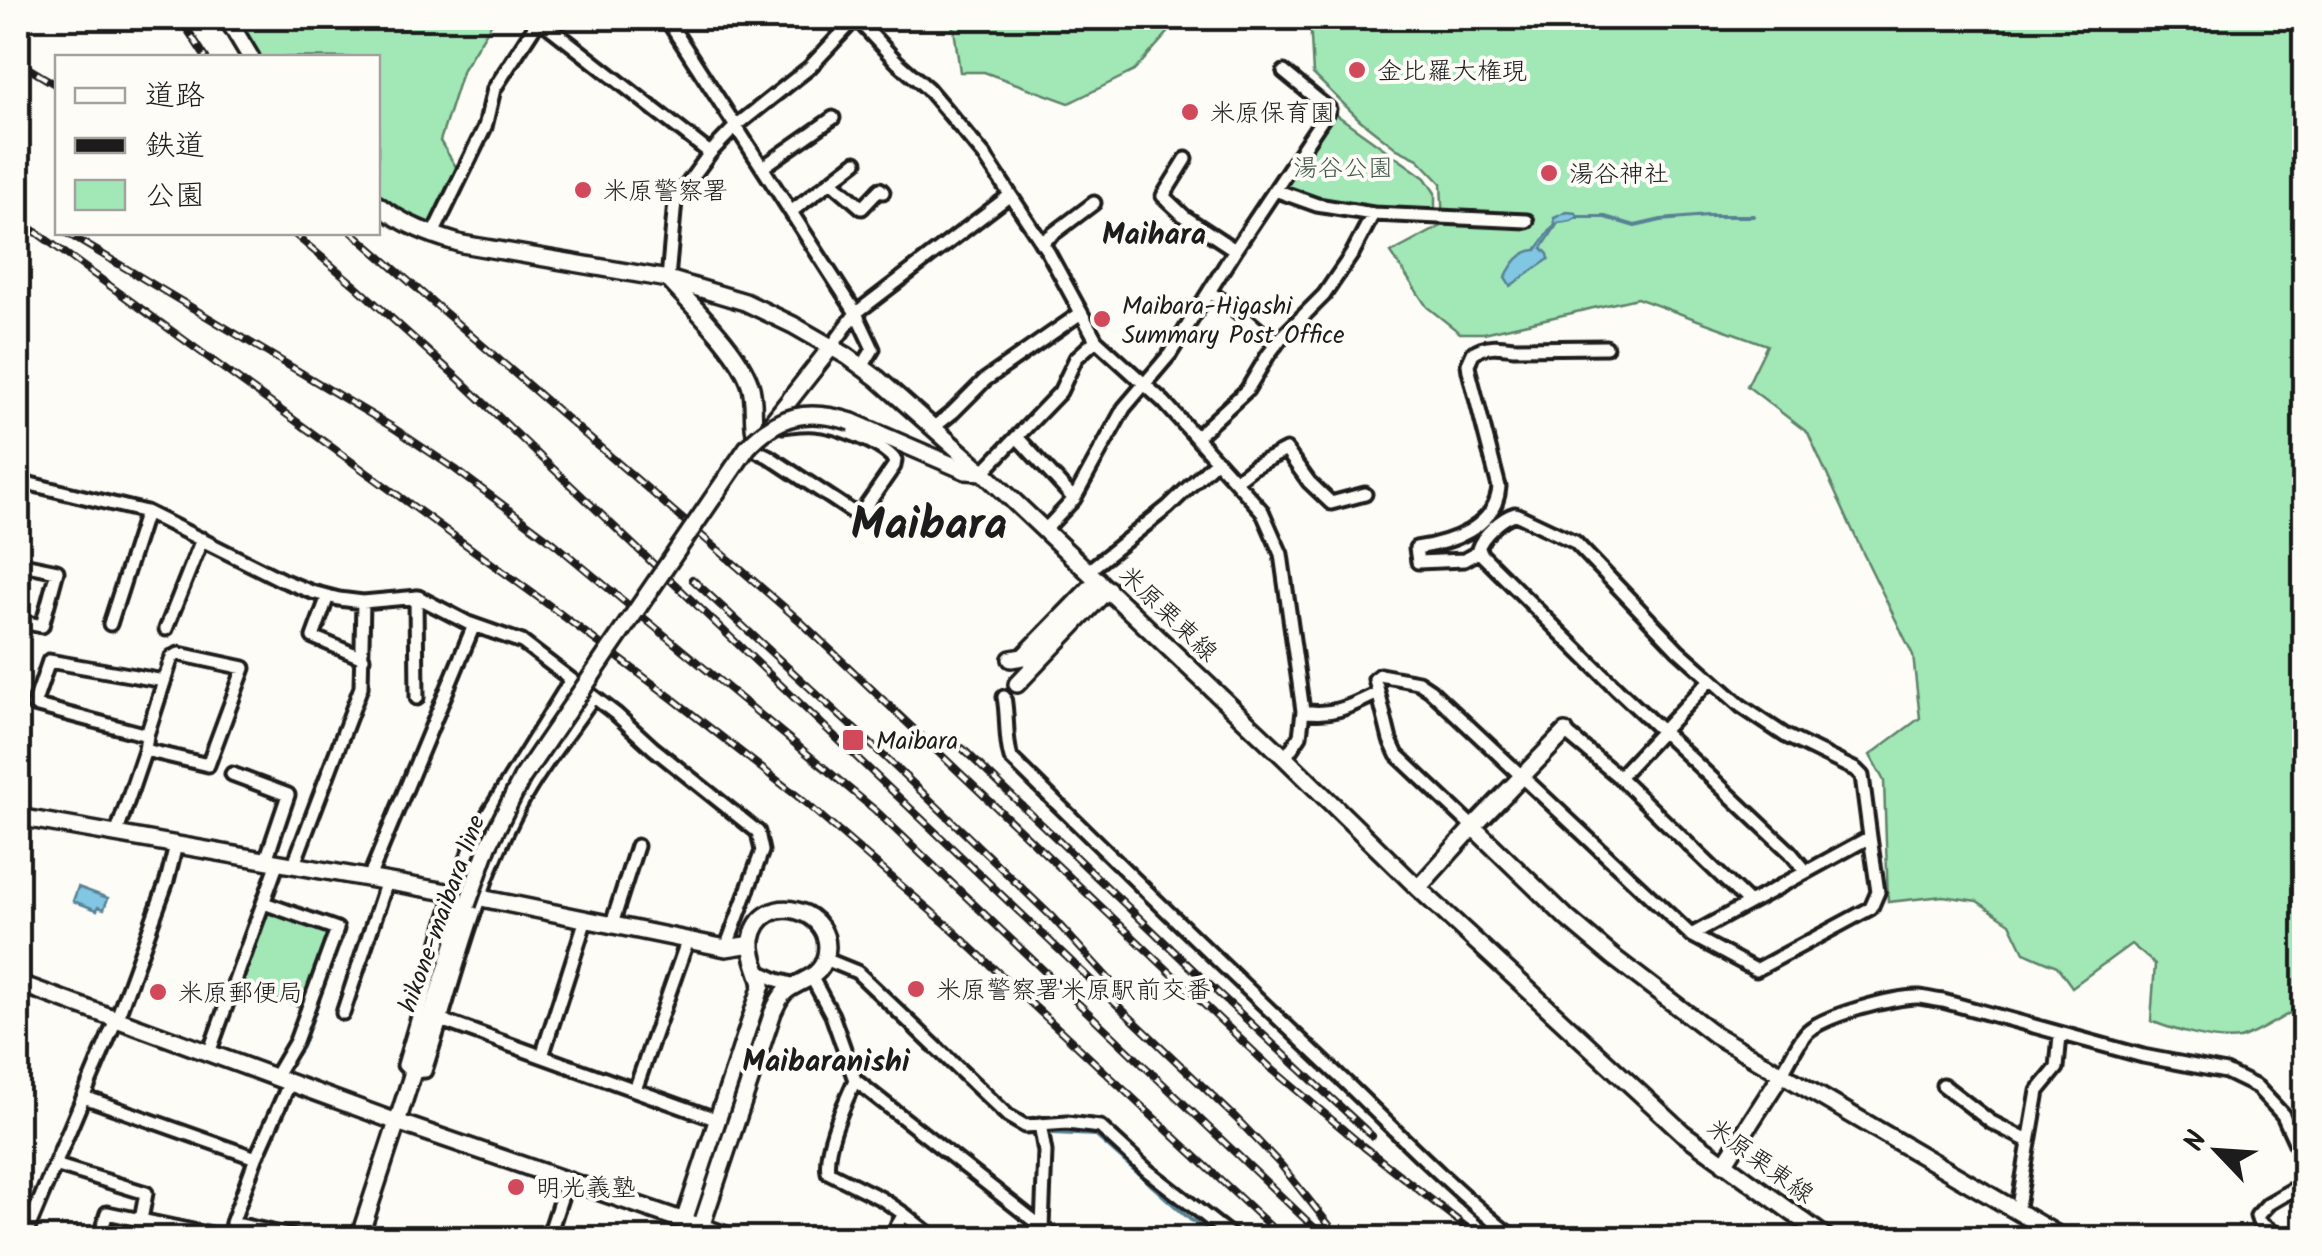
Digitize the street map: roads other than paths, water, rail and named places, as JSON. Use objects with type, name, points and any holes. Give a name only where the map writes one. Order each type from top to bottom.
[{"type":"main road","points":[[227,18],[250,55]]},
{"type":"main road","name":"米原栗東線","points":[[380,207],[432,236],[462,244],[668,279],[744,302],[794,325],[862,366],[983,472],[1418,888],[1684,1134],[1827,1238]]},
{"type":"main road","points":[[668,279],[739,362],[750,384],[759,438]]},
{"type":"main road","points":[[714,501],[832,346]]},
{"type":"main road","name":"hikone-maibara line","points":[[359,1238],[411,1072],[474,901],[488,846],[522,778],[728,474],[777,423],[800,415],[825,415],[852,422],[966,471],[983,472]]},
{"type":"main road","points":[[1011,659],[1023,657],[1098,580]]},
{"type":"main road","points":[[1017,684],[1098,580]]},
{"type":"main road","points":[[1418,888],[1565,732]]},
{"type":"main road","points":[[18,817],[454,893],[474,901],[726,948],[752,944]]},
{"type":"main road","points":[[1473,826],[1568,919],[1715,1035],[2063,1238]]},
{"type":"main road","points":[[684,1221],[762,985],[752,944],[757,926],[780,909],[790,908],[817,922],[826,939],[825,959],[812,978],[795,984],[780,998],[773,1012],[702,1227]]},
{"type":"main road","points":[[18,983],[396,1122],[734,1238]]},
{"type":"main road","points":[[1724,1164],[1781,1075]]},
{"type":"street","points":[[432,236],[485,127],[494,88],[540,18],[710,153]]},
{"type":"street","points":[[666,18],[856,313],[873,349],[862,366]]},
{"type":"street","points":[[668,279],[675,202],[710,153],[736,126],[809,68],[856,18],[928,89],[984,155],[1042,243],[1096,340],[1164,402],[1271,526],[1281,554],[1303,712],[1300,736],[1285,758]]},
{"type":"street","points":[[1044,531],[1074,499],[1124,408],[1170,354],[1329,109],[1284,72]]},
{"type":"street","points":[[764,167],[833,118]]},
{"type":"street","points":[[1186,158],[1163,196],[1235,250]]},
{"type":"street","points":[[792,210],[856,162]]},
{"type":"street","points":[[831,181],[862,208],[880,189],[883,192]]},
{"type":"street","points":[[1275,190],[1317,205],[1373,214],[1527,222]]},
{"type":"street","points":[[832,346],[856,313],[1009,196]]},
{"type":"street","points":[[1042,243],[1094,203]]},
{"type":"street","points":[[1196,437],[1247,390],[1276,345],[1324,295],[1373,214]]},
{"type":"street","points":[[1209,292],[1276,345]]},
{"type":"street","points":[[933,428],[1000,368],[1080,313]]},
{"type":"street","points":[[983,472],[1060,392],[1076,358],[1096,340]]},
{"type":"street","points":[[1480,552],[1464,560],[1418,562],[1416,548],[1446,543],[1474,528],[1492,510],[1499,494],[1469,371],[1473,353],[1486,346],[1606,348]]},
{"type":"street","points":[[813,424],[842,430],[888,451],[895,460],[894,466],[857,515],[783,466],[759,438],[813,424]]},
{"type":"street","points":[[1017,437],[1074,499]]},
{"type":"street","points":[[1235,481],[1286,450],[1308,482],[1331,504],[1365,494]]},
{"type":"street","points":[[1098,580],[1216,461]]},
{"type":"street","points":[[18,482],[146,512],[282,580],[328,596],[363,602],[416,597],[474,626],[522,642],[758,832],[762,851],[726,948]]},
{"type":"street","points":[[110,624],[146,512]]},
{"type":"street","points":[[1473,826],[1397,756],[1375,679],[1380,676],[1423,684],[1691,935],[1756,970],[1871,908],[1878,892],[1862,776],[1786,736],[1741,706],[1678,650],[1567,536],[1510,515],[1480,543],[1480,552],[1806,870]]},
{"type":"street","points":[[166,629],[202,539]]},
{"type":"street","points":[[18,563],[57,571],[42,626],[18,621]]},
{"type":"street","points":[[328,596],[313,637],[363,658]]},
{"type":"street","points":[[416,597],[417,698]]},
{"type":"street","points":[[209,1053],[279,862],[361,687],[363,602]]},
{"type":"street","points":[[370,878],[474,626]]},
{"type":"street","points":[[116,835],[174,654],[244,668],[208,765],[145,750]]},
{"type":"street","points":[[147,735],[34,705],[49,660],[164,681]]},
{"type":"street","points":[[571,680],[478,830],[454,893],[408,1050],[404,1065],[411,1072],[425,1071],[474,901],[504,836],[546,762],[593,697]]},
{"type":"street","points":[[1619,777],[1710,680]]},
{"type":"street","points":[[1303,712],[1336,711],[1378,692]]},
{"type":"street","points":[[1004,697],[1011,758],[1436,1170],[1514,1238]]},
{"type":"street","points":[[1565,732],[1619,777],[1749,903]]},
{"type":"street","points":[[232,774],[288,795],[279,862]]},
{"type":"street","points":[[1691,935],[1870,836]]},
{"type":"street","points":[[24,1238],[116,1019],[168,881],[176,845]]},
{"type":"street","points":[[612,924],[637,846]]},
{"type":"street","points":[[343,1013],[387,881]]},
{"type":"street","points":[[264,903],[337,929],[232,1223],[262,1235],[298,1238]]},
{"type":"street","points":[[542,1056],[586,919]]},
{"type":"street","points":[[635,1090],[688,939]]},
{"type":"street","points":[[825,959],[857,972],[1008,1116],[1024,1126],[1066,1123],[1100,1127],[1234,1238]]},
{"type":"street","points":[[760,972],[795,984]]},
{"type":"street","points":[[812,978],[832,1015],[855,1080],[1057,1238]]},
{"type":"street","points":[[1781,1075],[1806,1033],[1822,1022],[1898,998],[1919,997],[2142,1056],[2226,1072],[2257,1087],[2283,1115],[2304,1161]]},
{"type":"street","points":[[442,1020],[718,1120]]},
{"type":"street","points":[[2016,1212],[2038,1091],[2058,1068],[2060,1034]]},
{"type":"street","points":[[855,1080],[826,1159],[828,1172],[882,1199],[934,1238]]},
{"type":"street","points":[[1942,1085],[1991,1122],[2028,1141]]},
{"type":"street","points":[[84,1097],[256,1158]]},
{"type":"street","points":[[1040,1124],[1046,1152],[1042,1227]]},
{"type":"street","points":[[55,1165],[146,1193],[142,1215]]},
{"type":"street","points":[[548,1238],[567,1180]]},
{"type":"street","points":[[2281,1238],[2259,1222],[2257,1216],[2268,1204],[2304,1183]]},
{"type":"street","points":[[99,1238],[107,1212],[142,1215],[226,1238]]},
{"type":"street","points":[[890,1238],[904,1214]]},
{"type":"water","points":[[1567,212],[1578,217],[1558,223],[1542,248],[1549,259],[1510,286],[1505,278],[1514,263],[1525,253],[1536,250],[1555,224],[1554,218]]},
{"type":"water","points":[[78,887],[108,898],[104,909],[73,901]]},
{"type":"water","points":[[246,1161],[251,1166],[227,1228],[254,1234],[256,1238],[203,1229],[205,1224],[222,1228]]},
{"type":"waterway","points":[[1578,217],[1605,217],[1635,226],[1707,216],[1753,216]]},
{"type":"waterway","points":[[291,1063],[302,1047],[315,1012]]},
{"type":"waterway","points":[[1053,1133],[1095,1135],[1191,1220],[1221,1238]]},
{"type":"waterway","points":[[177,1220],[206,1227]]},
{"type":"railway","points":[[180,18],[204,55]]},
{"type":"railway","points":[[18,62],[55,84]]},
{"type":"railway","points":[[18,219],[546,603],[801,799],[946,924],[1283,1238]]},
{"type":"railway","points":[[70,235],[392,427],[555,544],[875,810],[1325,1238]]},
{"type":"railway","points":[[296,235],[460,380],[1236,1118],[1281,1165],[1337,1235]]},
{"type":"railway","points":[[355,235],[800,621],[1273,1070],[1480,1238]]},
{"type":"railway","points":[[692,579],[1052,917],[1117,988]]},
{"type":"railway","points":[[962,748],[1372,1136]]},
{"type":"place","name":"金比羅大権現","points":[[1357,70]]},
{"type":"place","name":"米原保育園","points":[[1190,112]]},
{"type":"place","name":"湯谷神社","points":[[1549,173]]},
{"type":"place","name":"米原警察署","points":[[583,190]]},
{"type":"place","name":"Maibara-Higashi Summary Post Office","points":[[1102,319]]},
{"type":"place","name":"Maibara","points":[[853,740]]},
{"type":"place","name":"米原警察署米原駅前交番","points":[[916,989]]},
{"type":"place","name":"米原郵便局","points":[[158,992]]},
{"type":"place","name":"明光義塾","points":[[516,1187]]},
{"type":"district","name":"Maihara","points":[[1154,234]]},
{"type":"district","name":"Maibara","points":[[929,523]]},
{"type":"district","name":"Maibaranishi","points":[[826,1061]]},
{"type":"park label","name":"湯谷公園","points":[[1343,167]]}]
